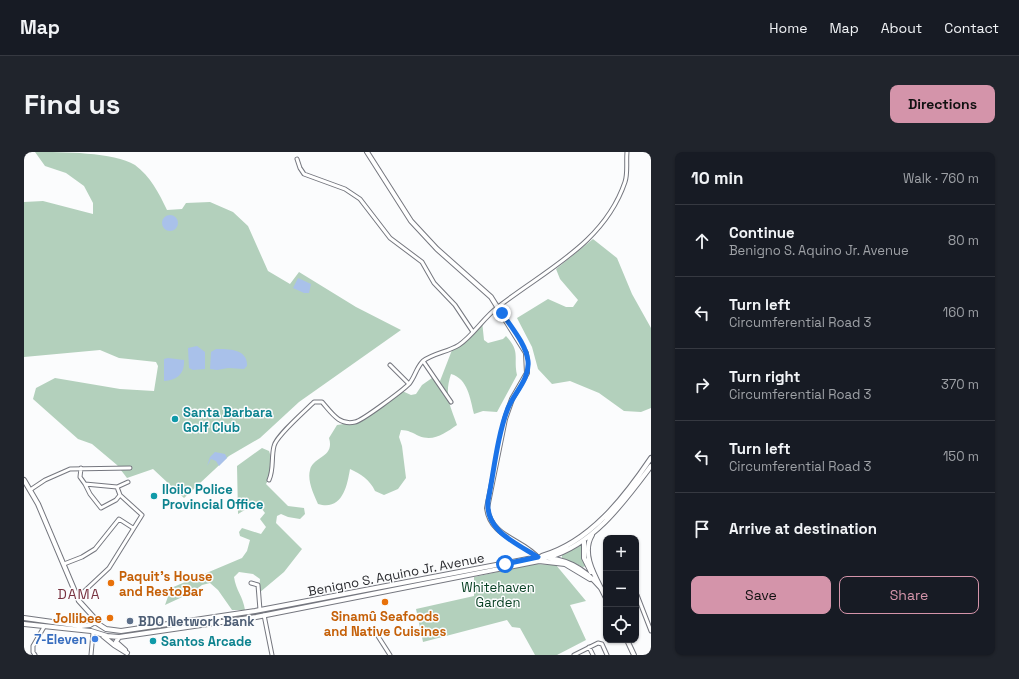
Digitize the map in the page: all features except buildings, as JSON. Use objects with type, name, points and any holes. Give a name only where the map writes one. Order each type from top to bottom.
[{"type":"main road","points":[[367,152],[411,221],[440,252],[491,297],[526,354],[528,367],[526,377],[512,399],[504,419],[488,501],[488,514],[496,529],[539,559],[548,558],[571,549],[594,531],[621,503],[651,466]]},
{"type":"main road","points":[[539,559],[563,549],[586,534],[620,498],[651,458]]},
{"type":"main road","points":[[24,480],[38,504],[78,598],[91,617],[99,625]]},
{"type":"main road","points":[[594,531],[588,544],[587,551],[590,563],[603,592]]},
{"type":"main road","points":[[586,534],[584,540],[584,558],[601,588]]},
{"type":"main road","points":[[548,558],[567,562],[579,567],[592,577],[601,588]]},
{"type":"main road","name":"Benigno S. Aquino Jr. Avenue","points":[[26,624],[94,632],[102,635],[119,637],[264,615],[350,599],[539,559]]},
{"type":"main road","name":"Benigno S. Aquino Jr. Avenue","points":[[99,625],[119,632],[260,610],[539,559],[557,562],[573,568],[601,588]]},
{"type":"main road","points":[[349,593],[350,599]]},
{"type":"main road","points":[[91,617],[90,624],[94,632],[99,625]]},
{"type":"main road","points":[[26,624],[26,618],[82,626],[90,624],[99,625]]},
{"type":"main road","points":[[142,628],[143,633]]},
{"type":"main road","points":[[102,635],[127,654]]},
{"type":"main road","points":[[119,637],[116,642],[127,654]]},
{"type":"main road","points":[[628,643],[634,655]]},
{"type":"street","points":[[269,480],[272,472],[272,458],[275,442],[314,402],[322,402],[338,420],[353,423],[359,421],[409,384],[418,366],[423,361],[459,345],[498,307],[555,267],[590,238],[611,208],[622,187],[626,175],[628,152]]},
{"type":"street","points":[[297,159],[304,174],[345,189],[360,199],[390,238],[422,262],[434,283],[455,305],[473,332]]},
{"type":"street","points":[[423,361],[451,402]]},
{"type":"street","points":[[390,365],[409,384]]},
{"type":"street","points":[[82,468],[80,477],[90,494],[102,508],[116,500],[120,495]]},
{"type":"street","points":[[30,490],[62,471],[82,468],[105,470],[130,468]]},
{"type":"street","points":[[85,484],[117,487],[128,482]]},
{"type":"street","points":[[78,598],[110,568],[142,513],[120,495],[117,487]]},
{"type":"street","points":[[64,564],[82,557],[95,549],[120,519],[133,528]]},
{"type":"street","points":[[251,583],[258,585],[260,610]]},
{"type":"street","points":[[639,600],[651,631]]},
{"type":"street","points":[[264,615],[272,655]]},
{"type":"street","points":[[35,655],[32,652],[33,646],[44,627]]},
{"type":"street","points":[[374,630],[390,655]]},
{"type":"street","points":[[91,655],[94,632]]},
{"type":"street","points":[[574,655],[600,643],[607,655]]},
{"type":"street","points":[[589,647],[593,655]]},
{"type":"green space","points":[[35,152],[59,152],[114,157],[135,165],[145,174],[157,191],[167,210],[182,209],[186,203],[210,202],[233,212],[248,226],[268,271],[290,284],[299,272],[356,307],[401,330],[299,402],[260,438],[229,456],[184,498],[153,469],[127,478],[117,465],[92,444],[78,439],[33,399],[36,388],[55,378],[120,389],[154,391],[158,366],[156,362],[119,358],[100,350],[24,357],[24,202],[43,201],[93,214],[93,203],[84,186],[66,173],[45,166]]},
{"type":"green space","points":[[593,239],[617,258],[632,294],[651,328],[651,408],[641,412],[624,411],[599,393],[570,381],[552,384],[538,369],[532,347],[517,318],[548,299],[566,307],[573,307],[578,300],[560,279],[556,269]]},
{"type":"green space","points":[[482,321],[484,340],[488,343],[503,339],[506,336],[511,342],[516,355],[517,375],[497,412],[483,411],[474,414],[465,385],[457,376],[451,374],[448,394],[450,406],[457,425],[439,436],[430,438],[424,438],[408,431],[401,430],[399,437],[402,446],[406,478],[398,489],[384,495],[375,491],[365,478],[350,469],[345,490],[338,501],[333,504],[318,504],[310,483],[309,474],[312,465],[329,449],[329,438],[337,425],[358,422],[400,390],[411,395],[416,394],[422,385],[432,378],[440,381],[452,350],[461,345]]},
{"type":"green space","points":[[262,448],[269,451],[272,460],[270,476],[266,484],[288,506],[304,508],[305,514],[300,519],[281,514],[277,516],[276,523],[302,549],[284,572],[259,593],[260,579],[253,574],[239,572],[234,577],[245,610],[232,610],[218,590],[210,583],[202,585],[193,592],[165,605],[171,588],[242,558],[247,551],[250,540],[240,536],[239,532],[242,528],[261,534],[266,527],[260,519],[265,513],[262,509],[253,505],[238,514],[237,466]]},
{"type":"green space","points":[[580,545],[582,546],[582,555],[586,566],[583,567],[562,558],[562,555]]},
{"type":"green space","name":"Whitehaven Garden","points":[[535,564],[556,565],[586,601],[570,605],[586,640],[557,655],[535,655],[520,628],[512,627],[507,620],[423,642],[416,609],[474,596],[474,577]]},
{"type":"water","points":[[167,215],[173,215],[178,220],[176,229],[173,231],[167,231],[162,226],[162,220]]},
{"type":"water","points":[[298,278],[311,284],[309,293],[304,293],[293,288]]},
{"type":"water","points":[[197,346],[205,352],[205,369],[193,370],[189,368],[188,348]]},
{"type":"water","points":[[216,349],[226,349],[241,353],[246,360],[247,366],[244,369],[210,369],[211,352]]},
{"type":"water","points":[[164,359],[184,360],[184,365],[182,373],[176,378],[164,381]]},
{"type":"water","points":[[215,452],[225,454],[227,458],[219,466],[216,461],[211,459],[207,466],[210,457]]},
{"type":"place","name":"Santa Barbara Golf Club","points":[[175,419]]},
{"type":"place","name":"Iloilo Police Provincial Office","points":[[154,496]]},
{"type":"place","name":"Paquit's House and RestoBar","points":[[111,583]]},
{"type":"place","name":"Sinamû Seafoods and Native Cuisines","points":[[385,602]]},
{"type":"place","name":"Jollibee","points":[[110,618]]},
{"type":"place","name":"BDO Network Bank","points":[[130,621]]},
{"type":"place","name":"7-Eleven","points":[[95,639]]},
{"type":"place","name":"Santos Arcade","points":[[153,641]]},
{"type":"district","name":"DAMA","points":[[79,594]]},
{"type":"route","points":[[502,313],[526,354],[528,367],[526,377],[512,399],[504,419],[487,508],[490,520],[496,529],[538,557],[505,564]]}]
